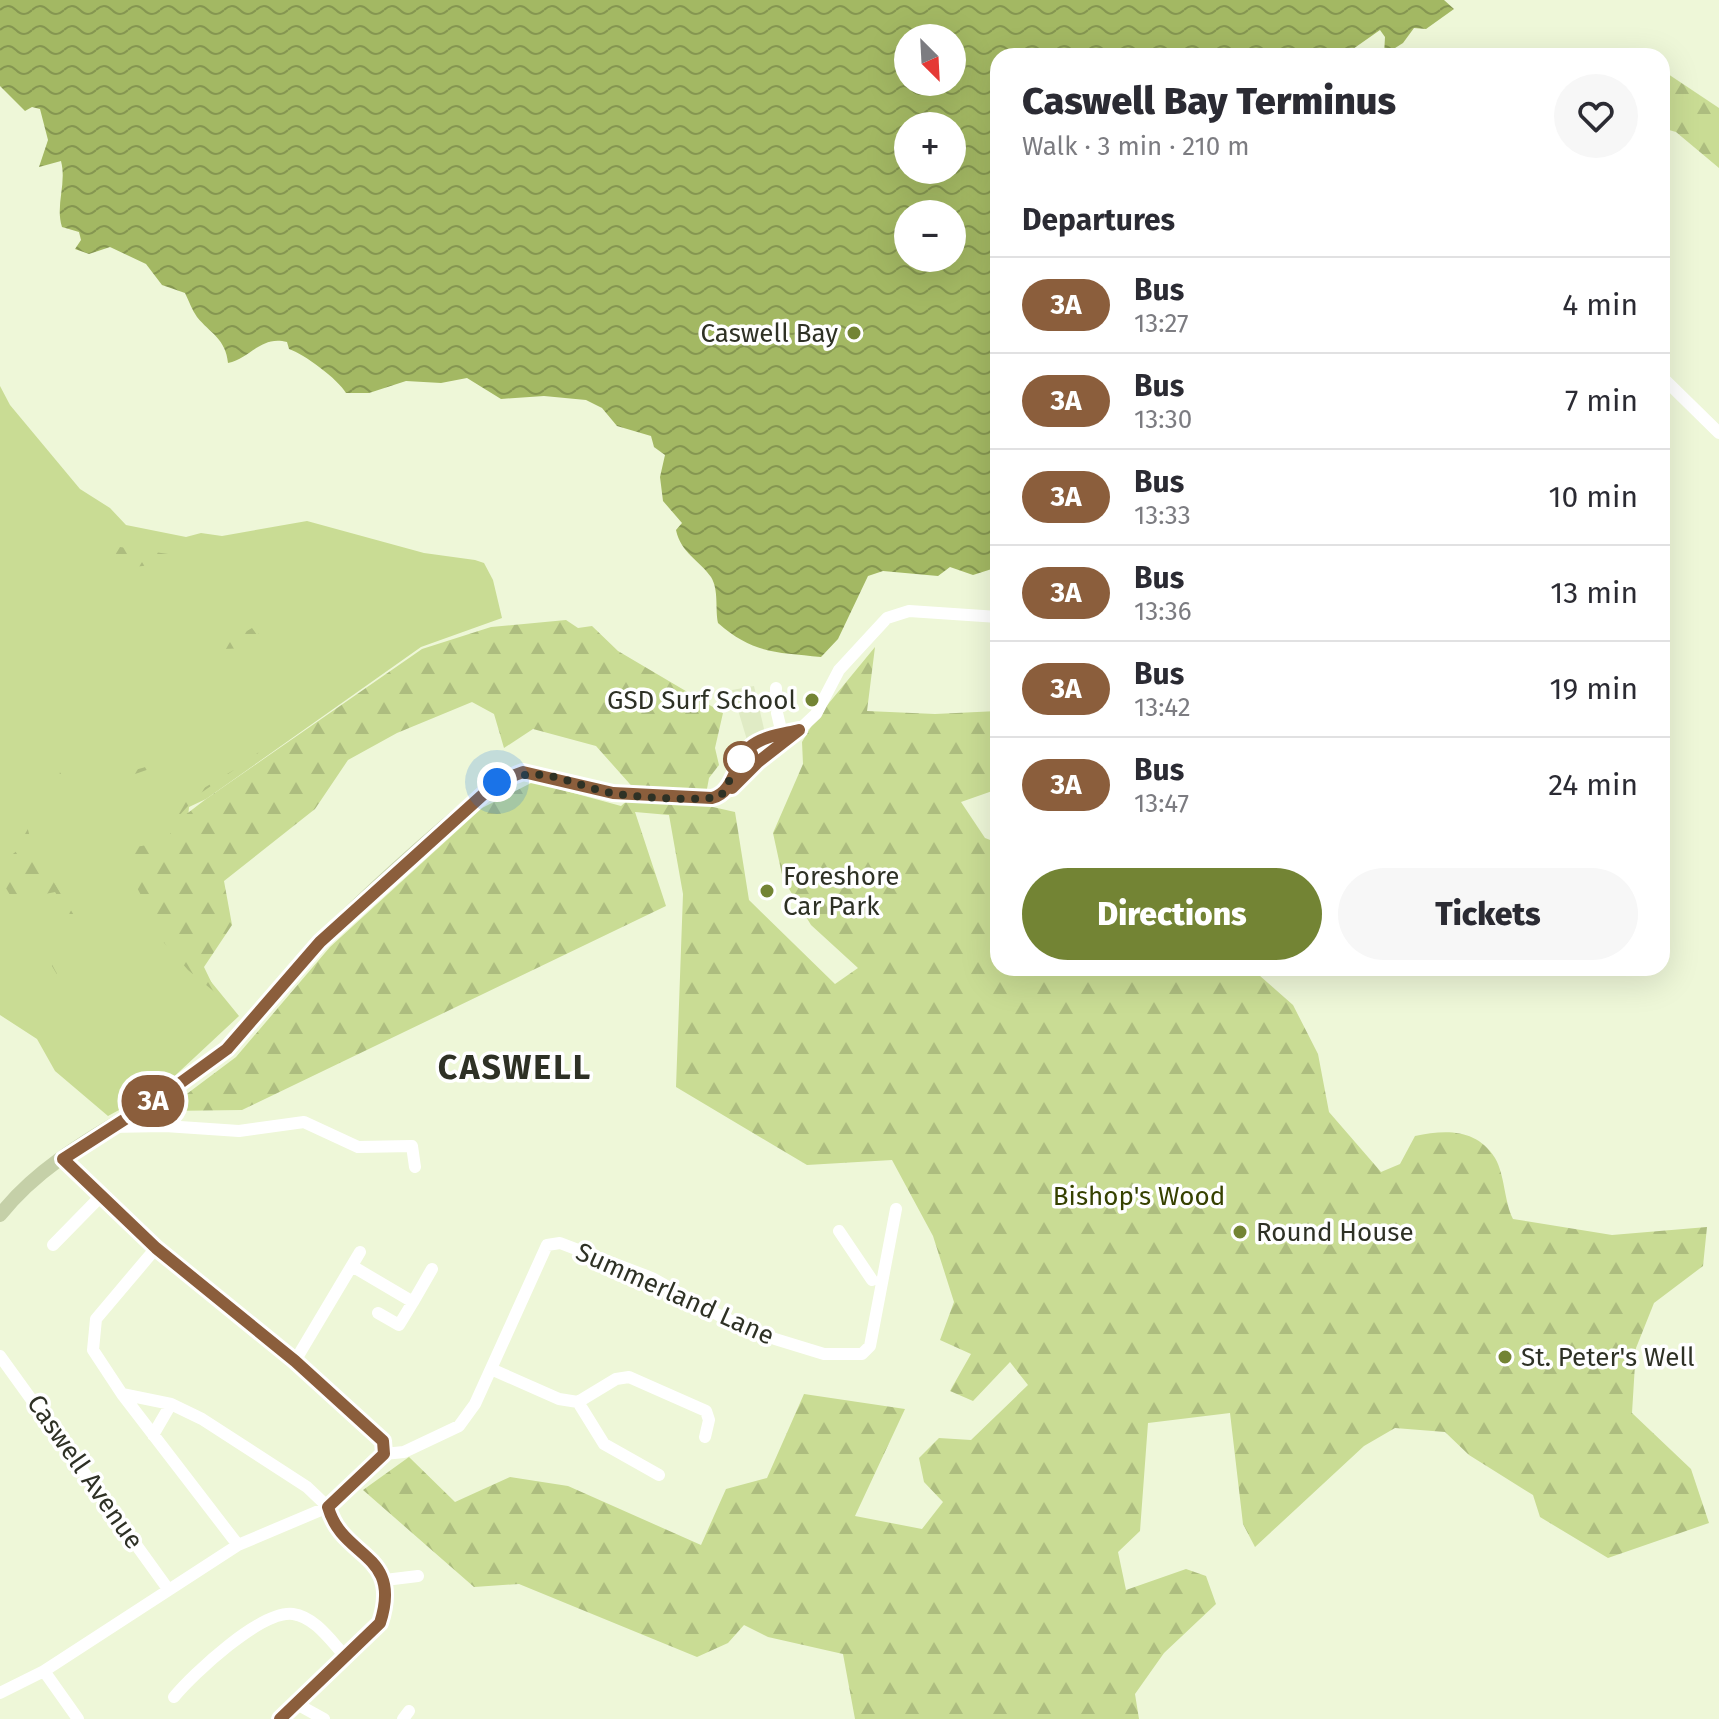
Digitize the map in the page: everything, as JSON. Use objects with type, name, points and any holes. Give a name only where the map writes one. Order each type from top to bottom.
[{"type":"main road","points":[[721,796],[749,748],[799,730]]},
{"type":"main road","points":[[0,1215],[13,1198],[63,1159],[172,1089],[227,1049],[320,942],[497,782],[523,772],[613,793],[700,800],[721,796],[799,730]]},
{"type":"street","points":[[1670,385],[1719,433]]},
{"type":"street","points":[[799,730],[816,714],[839,670],[887,618],[909,611],[990,616]]},
{"type":"street","points":[[776,688],[782,734]]},
{"type":"street","points":[[109,1127],[165,1126],[239,1131],[304,1122],[358,1147],[412,1146],[415,1167]]},
{"type":"street","points":[[63,1159],[156,1248],[295,1361],[383,1441],[384,1454]]},
{"type":"street","points":[[53,1245],[101,1196]]},
{"type":"street","name":"Summerland Lane","points":[[1,1691],[44,1671],[238,1545],[328,1507],[384,1454],[404,1452],[459,1426],[475,1404],[547,1245],[560,1243],[652,1278],[722,1317],[775,1339],[824,1354],[862,1354],[870,1346],[877,1305],[870,1296],[878,1278],[896,1209]]},
{"type":"street","name":"Summerland Lane","points":[[839,1231],[878,1278]]},
{"type":"street","points":[[156,1248],[96,1319],[92,1331],[93,1350],[98,1362],[238,1545]]},
{"type":"street","points":[[295,1361],[360,1252]]},
{"type":"street","points":[[352,1266],[413,1302]]},
{"type":"street","points":[[378,1313],[403,1328],[413,1302],[432,1269]]},
{"type":"street","name":"Caswell Avenue","points":[[0,1356],[168,1589]]},
{"type":"street","points":[[491,1369],[559,1399],[578,1402],[616,1379],[634,1378],[706,1411],[709,1420],[705,1437]]},
{"type":"street","points":[[122,1394],[171,1404],[202,1419],[307,1487],[328,1507],[335,1523],[373,1560],[385,1580],[386,1603],[380,1623],[280,1719]]},
{"type":"street","points":[[578,1402],[604,1444],[659,1475]]},
{"type":"street","points":[[153,1435],[171,1404]]},
{"type":"street","points":[[385,1580],[418,1576]]},
{"type":"street","points":[[174,1697],[190,1677],[255,1629],[291,1613],[310,1620],[345,1656]]},
{"type":"street","points":[[44,1671],[78,1719]]},
{"type":"street","points":[[183,1687],[196,1695]]},
{"type":"street","points":[[295,1703],[324,1719]]},
{"type":"shaded area","points":[[754,686],[765,733],[747,740],[732,690]]},
{"type":"green space","points":[[1670,75],[1719,108],[1719,168],[1670,130]]},
{"type":"green space","points":[[0,386],[10,405],[80,489],[110,508],[126,525],[186,537],[201,533],[222,536],[307,521],[424,553],[475,560],[484,563],[493,580],[502,618],[421,647],[206,799],[189,807],[177,940],[239,1016],[165,1085],[108,1116],[55,1071],[37,1039],[0,1015]]},
{"type":"green space","points":[[13,538],[24,541],[0,563],[0,542],[8,544]]},
{"type":"green space","points":[[120,547],[175,555],[185,548],[190,551],[179,562],[106,570]]},
{"type":"green space","name":"Bishop's Wood","points":[[566,620],[578,628],[592,626],[618,651],[723,713],[715,748],[719,765],[709,778],[704,805],[735,812],[749,900],[835,984],[858,968],[811,925],[783,879],[773,833],[803,764],[802,742],[815,720],[875,647],[867,711],[935,714],[990,711],[990,792],[961,802],[985,838],[990,840],[990,976],[1260,976],[1293,1005],[1318,1054],[1329,1112],[1381,1172],[1400,1164],[1415,1136],[1448,1132],[1479,1141],[1495,1158],[1513,1219],[1612,1235],[1707,1227],[1703,1266],[1654,1303],[1636,1348],[1632,1413],[1691,1469],[1709,1523],[1608,1558],[1540,1517],[1533,1495],[1469,1455],[1445,1432],[1395,1428],[1364,1446],[1255,1547],[1243,1524],[1230,1413],[1148,1423],[1140,1531],[1118,1552],[1126,1590],[1186,1569],[1206,1576],[1216,1604],[1164,1653],[1135,1694],[1139,1719],[855,1719],[843,1654],[768,1637],[744,1625],[728,1643],[697,1657],[519,1584],[474,1587],[363,1490],[409,1457],[455,1502],[510,1477],[568,1486],[701,1545],[726,1489],[767,1478],[804,1394],[905,1409],[855,1516],[922,1529],[943,1502],[924,1482],[919,1458],[939,1438],[971,1440],[1028,1385],[1010,1362],[973,1401],[950,1391],[971,1354],[940,1340],[954,1302],[933,1236],[892,1160],[807,1165],[676,1087],[683,894],[669,815],[635,812],[666,906],[242,1110],[164,1111],[236,1057],[330,947],[482,808],[533,782],[621,806],[637,792],[596,746],[533,729],[504,748],[494,714],[472,702],[397,733],[348,760],[315,809],[224,881],[232,925],[204,967],[217,994],[188,970],[159,937],[135,884],[126,849],[169,835],[176,822],[206,799],[422,649],[491,627]]},
{"type":"green space","points":[[252,628],[257,635],[264,629],[275,635],[281,633],[289,640],[301,637],[302,644],[258,639],[248,648],[198,650],[196,635],[205,641],[218,635],[230,641]]},
{"type":"green space","points":[[294,725],[297,726],[251,758]]},
{"type":"green space","points":[[172,758],[117,779],[87,782],[59,777],[60,772],[115,774]]},
{"type":"green space","points":[[235,769],[198,795],[177,818],[166,819],[171,808]]},
{"type":"green space","points":[[37,806],[25,819],[33,848],[114,981],[55,892],[31,897],[23,911],[62,983],[0,878],[0,864],[27,843],[22,819]]},
{"type":"water","points":[[0,0],[1444,0],[1454,9],[1426,29],[1414,28],[1395,48],[1384,48],[1385,37],[1380,30],[1354,48],[990,48],[990,570],[973,575],[950,567],[938,576],[883,571],[868,576],[838,639],[821,657],[766,650],[743,641],[718,623],[711,577],[682,545],[676,530],[682,523],[663,501],[660,477],[665,455],[654,447],[651,436],[617,426],[602,408],[586,400],[544,396],[501,399],[467,378],[441,383],[406,381],[369,393],[346,393],[320,368],[289,349],[287,342],[278,341],[263,344],[228,363],[221,342],[197,317],[185,293],[162,285],[146,264],[110,247],[89,254],[75,249],[81,240],[79,232],[62,227],[60,219],[61,161],[39,167],[48,140],[40,109],[32,107],[25,111],[0,86]]},
{"type":"bus line","name":"3A","points":[[280,1719],[380,1623],[386,1603],[385,1580],[373,1560],[335,1523],[328,1507],[376,1465],[384,1454],[383,1441],[295,1361],[156,1248],[63,1159],[172,1089],[227,1049],[320,942],[497,782],[523,772],[539,773],[613,793],[700,800],[712,798],[721,796],[728,787],[749,748],[759,741],[799,730],[758,762],[732,788]]},
{"type":"place","name":"Caswell Bay","points":[[854,333]]},
{"type":"place","name":"GSD Surf School","points":[[812,700]]},
{"type":"place","name":"Foreshore Car Park","points":[[767,891]]},
{"type":"place","name":"Round House","points":[[1240,1232]]},
{"type":"place","name":"St. Peter's Well","points":[[1505,1357]]},
{"type":"district","name":"CASWELL","points":[[515,1067]]},
{"type":"route","points":[[497,782],[523,772],[539,773],[613,793],[700,800],[721,796],[741,759]]}]
